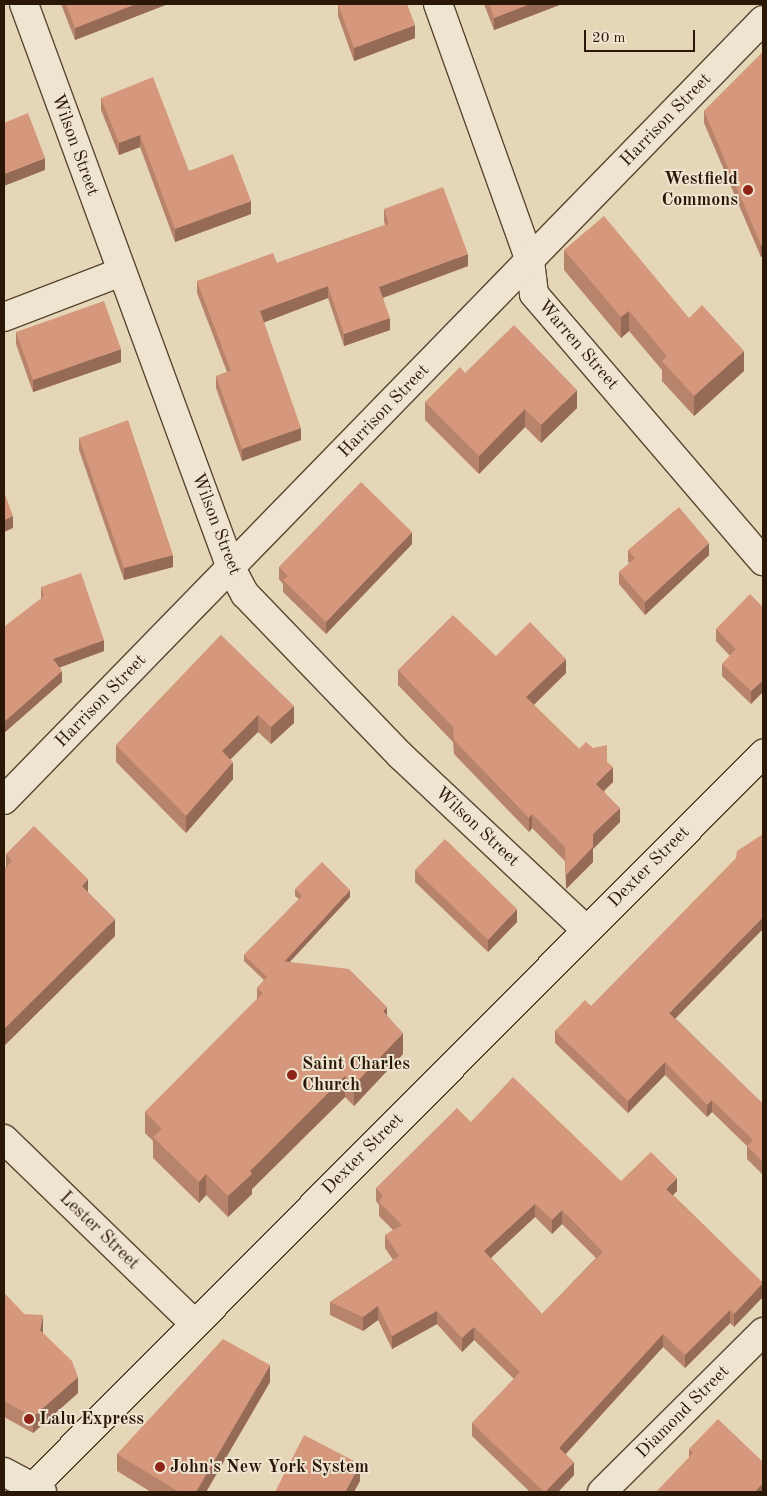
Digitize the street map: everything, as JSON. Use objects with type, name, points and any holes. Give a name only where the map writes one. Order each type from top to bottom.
[{"type":"street","name":"Wilson Street","points":[[24,4],[120,272],[231,568],[244,594],[401,756],[586,930]]},
{"type":"street","name":"Warren Street","points":[[438,4],[530,261],[534,294],[763,561]]},
{"type":"street","name":"Harrison Street","points":[[4,800],[763,20]]},
{"type":"street","points":[[4,317],[120,272]]},
{"type":"street","name":"Dexter Street","points":[[34,1491],[194,1323],[763,754]]},
{"type":"street","name":"Lester Street","points":[[4,1139],[194,1323]]},
{"type":"street","name":"Diamond Street","points":[[602,1492],[763,1332]]},
{"type":"street","points":[[4,1472],[34,1491]]},
{"type":"building","points":[[66,4],[136,4],[75,28]]},
{"type":"building","points":[[338,4],[407,4],[415,25],[354,48]]},
{"type":"building","points":[[489,4],[530,4],[494,18]]},
{"type":"building","name":"Westfield Commons","points":[[763,52],[763,244],[761,245],[704,111]]},
{"type":"building","points":[[153,77],[189,171],[233,154],[251,201],[175,229],[140,135],[119,143],[101,98]]},
{"type":"building","points":[[28,113],[45,158],[4,174],[4,123]]},
{"type":"building","points":[[443,187],[468,254],[379,287],[390,318],[344,334],[328,286],[260,311],[301,428],[242,449],[216,376],[231,371],[197,281],[273,253],[277,263],[389,224],[384,209]]},
{"type":"building","points":[[604,216],[689,318],[702,305],[744,351],[694,396],[662,361],[667,356],[629,311],[621,317],[564,250]]},
{"type":"building","points":[[104,301],[121,349],[33,380],[16,332]]},
{"type":"building","points":[[514,325],[577,390],[541,425],[525,409],[479,456],[425,402],[460,367],[465,373]]},
{"type":"building","points":[[128,420],[173,555],[124,568],[79,438]]},
{"type":"building","points":[[361,482],[412,532],[326,622],[283,580],[288,576],[279,567]]},
{"type":"building","points":[[4,492],[13,516],[4,520]]},
{"type":"building","points":[[679,507],[709,543],[645,602],[619,572],[635,558],[628,550]]},
{"type":"building","points":[[81,573],[104,640],[53,659],[62,671],[4,722],[4,627],[44,596],[41,587]]},
{"type":"building","points":[[750,594],[763,607],[763,680],[751,691],[722,664],[736,649],[716,629]]},
{"type":"building","points":[[453,615],[496,656],[530,622],[566,659],[526,697],[579,749],[586,742],[593,748],[607,745],[607,762],[613,767],[596,784],[620,808],[593,834],[593,847],[566,875],[565,847],[532,814],[529,818],[454,740],[453,727],[398,670]]},
{"type":"building","points":[[221,635],[294,706],[271,727],[258,715],[222,751],[233,762],[186,816],[116,745]]},
{"type":"building","points":[[34,826],[88,879],[82,886],[115,919],[4,1029],[4,870],[12,861],[6,854]]},
{"type":"building","points":[[763,834],[763,917],[669,1013],[763,1104],[763,1162],[747,1146],[753,1140],[712,1100],[707,1105],[665,1062],[628,1101],[555,1031],[585,1000],[591,1006],[736,858],[737,851]]},
{"type":"building","points":[[445,839],[517,909],[488,940],[415,870]]},
{"type":"building","points":[[322,862],[350,890],[285,961],[282,961],[267,977],[244,955],[302,896],[295,889]]},
{"type":"building","name":"Saint Charles Church","points":[[282,961],[349,969],[387,1007],[383,1011],[403,1033],[354,1085],[345,1076],[250,1171],[252,1174],[228,1196],[206,1174],[199,1182],[153,1137],[162,1129],[145,1112],[263,993],[257,988]]},
{"type":"building","points":[[513,1077],[621,1181],[651,1152],[677,1178],[666,1189],[763,1283],[734,1314],[730,1310],[685,1355],[663,1334],[559,1448],[574,1462],[545,1492],[472,1423],[520,1372],[474,1327],[462,1338],[437,1311],[392,1336],[378,1306],[363,1317],[330,1302],[399,1256],[385,1235],[402,1225],[379,1202],[383,1196],[376,1188],[457,1108],[471,1122]],"holes":[[[535,1204],[552,1220],[562,1210],[603,1252],[542,1314],[484,1251]]]},
{"type":"building","points":[[4,1293],[24,1314],[43,1315],[40,1330],[72,1361],[78,1377],[33,1417],[4,1401]]},
{"type":"building","points":[[223,1339],[270,1365],[196,1492],[179,1492],[117,1454]]},
{"type":"building","points":[[718,1419],[763,1462],[763,1483],[754,1492],[656,1492],[693,1453],[689,1449]]},
{"type":"building","points":[[304,1435],[360,1464],[345,1492],[275,1492]]},
{"type":"place","name":"Westfield Commons","points":[[748,190]]},
{"type":"place","name":"Saint Charles Church","points":[[292,1075]]},
{"type":"place","name":"Lalu Express","points":[[29,1419]]},
{"type":"place","name":"John's New York System","points":[[160,1467]]}]
